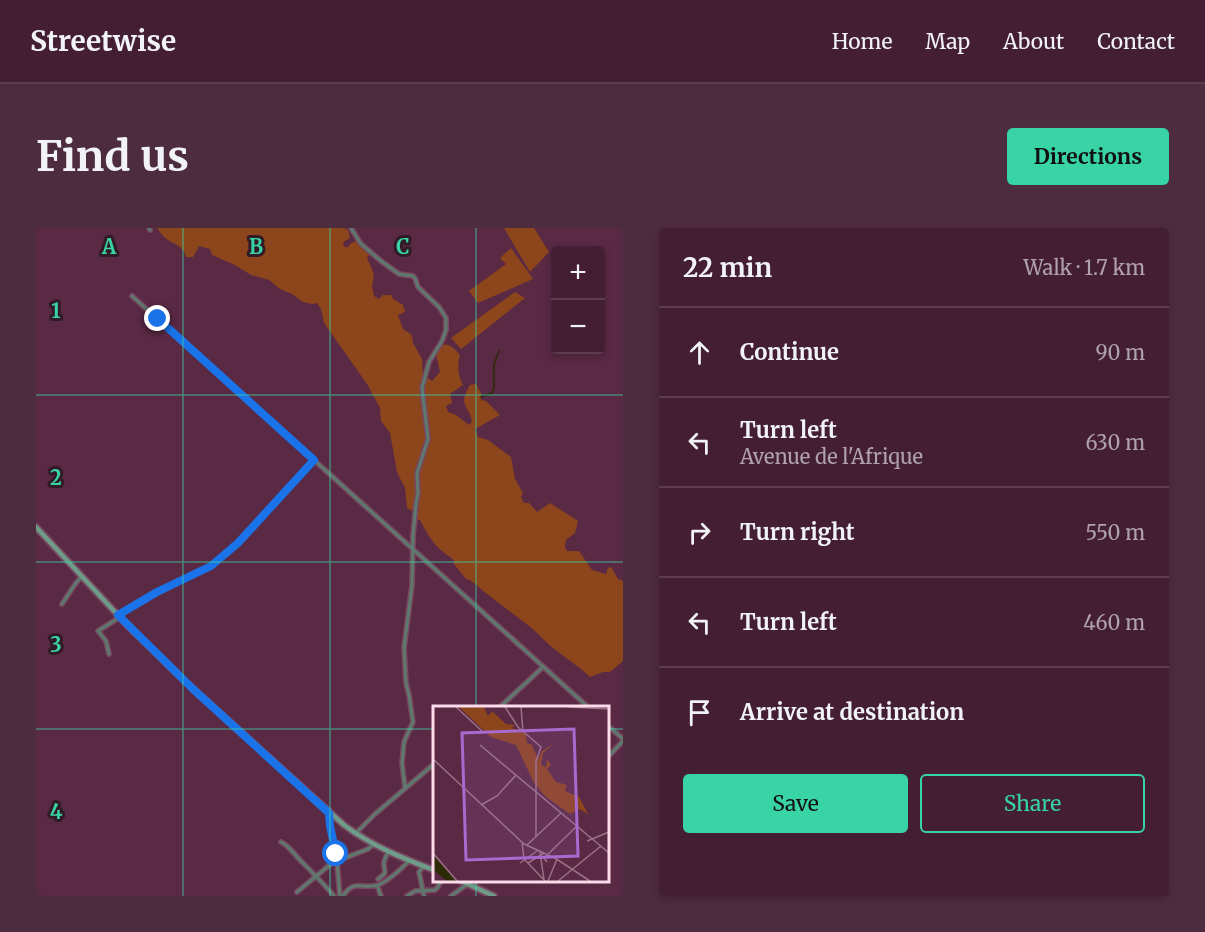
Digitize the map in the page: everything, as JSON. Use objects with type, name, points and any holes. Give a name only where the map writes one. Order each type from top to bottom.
[{"type":"main road","points":[[36,527],[119,616],[193,689],[329,813],[355,834],[373,844],[433,870]]},
{"type":"main road","points":[[470,881],[494,896]]},
{"type":"street","points":[[351,228],[361,244],[390,268],[403,275],[413,276],[418,287],[440,307],[446,318],[446,330],[429,362],[422,388],[428,439],[417,473],[418,493],[412,585],[404,648],[406,683],[412,714],[412,722],[404,742],[402,763],[405,788]]},
{"type":"street","points":[[356,228],[358,240]]},
{"type":"street","points":[[132,296],[587,706]]},
{"type":"street","points":[[109,654],[106,641],[98,631],[157,592],[211,566],[238,543],[314,460]]},
{"type":"street","points":[[62,604],[74,584],[82,576]]},
{"type":"street","points":[[501,706],[543,667]]},
{"type":"street","points":[[608,726],[623,740],[608,757]]},
{"type":"street","points":[[355,834],[433,765]]},
{"type":"street","points":[[329,813],[341,896]]},
{"type":"street","points":[[281,842],[288,846],[334,896]]},
{"type":"street","points":[[297,891],[329,865],[368,849],[373,844]]},
{"type":"street","points":[[386,870],[384,864],[388,852]]},
{"type":"street","points":[[341,896],[351,886],[377,885],[394,875],[409,861]]},
{"type":"street","points":[[423,866],[419,872],[423,894]]},
{"type":"street","points":[[378,879],[390,867]]},
{"type":"street","points":[[407,896],[416,891],[423,894],[435,890],[440,881]]},
{"type":"street","points":[[451,896],[470,881]]},
{"type":"street","points":[[377,885],[381,896]]},
{"type":"shaded area","points":[[157,228],[345,228],[350,238],[343,244],[344,247],[356,241],[372,250],[367,258],[374,274],[372,286],[374,296],[379,299],[383,295],[391,295],[403,305],[405,312],[398,315],[403,329],[412,335],[413,343],[422,359],[423,374],[432,381],[440,372],[436,354],[441,346],[450,346],[460,355],[458,370],[463,385],[450,394],[452,403],[446,406],[448,412],[469,425],[472,422],[464,398],[470,385],[476,384],[481,393],[481,400],[486,401],[500,415],[475,429],[478,437],[488,440],[511,457],[515,479],[523,493],[521,497],[524,503],[529,503],[537,512],[550,503],[578,521],[575,533],[566,540],[567,551],[579,551],[592,570],[606,574],[608,568],[611,567],[618,579],[623,581],[623,661],[610,672],[590,677],[529,626],[466,579],[454,564],[453,559],[433,542],[420,520],[414,520],[414,512],[407,508],[405,488],[397,472],[390,433],[381,421],[380,408],[367,384],[324,323],[317,303],[303,302],[269,280],[251,275],[212,255],[210,249],[199,246],[193,257],[186,257],[181,248],[166,239]]},
{"type":"shaded area","points":[[504,228],[534,228],[549,252],[530,272]]},
{"type":"shaded area","points":[[511,248],[533,279],[478,303],[469,291],[506,264],[500,258]]},
{"type":"shaded area","points":[[515,292],[525,298],[461,349],[451,338]]},
{"type":"waterway","points":[[481,397],[492,393],[494,388],[494,364],[499,351]]},
{"type":"route","points":[[158,319],[314,460],[238,543],[211,566],[157,592],[118,615],[193,689],[329,813],[336,854]]}]
